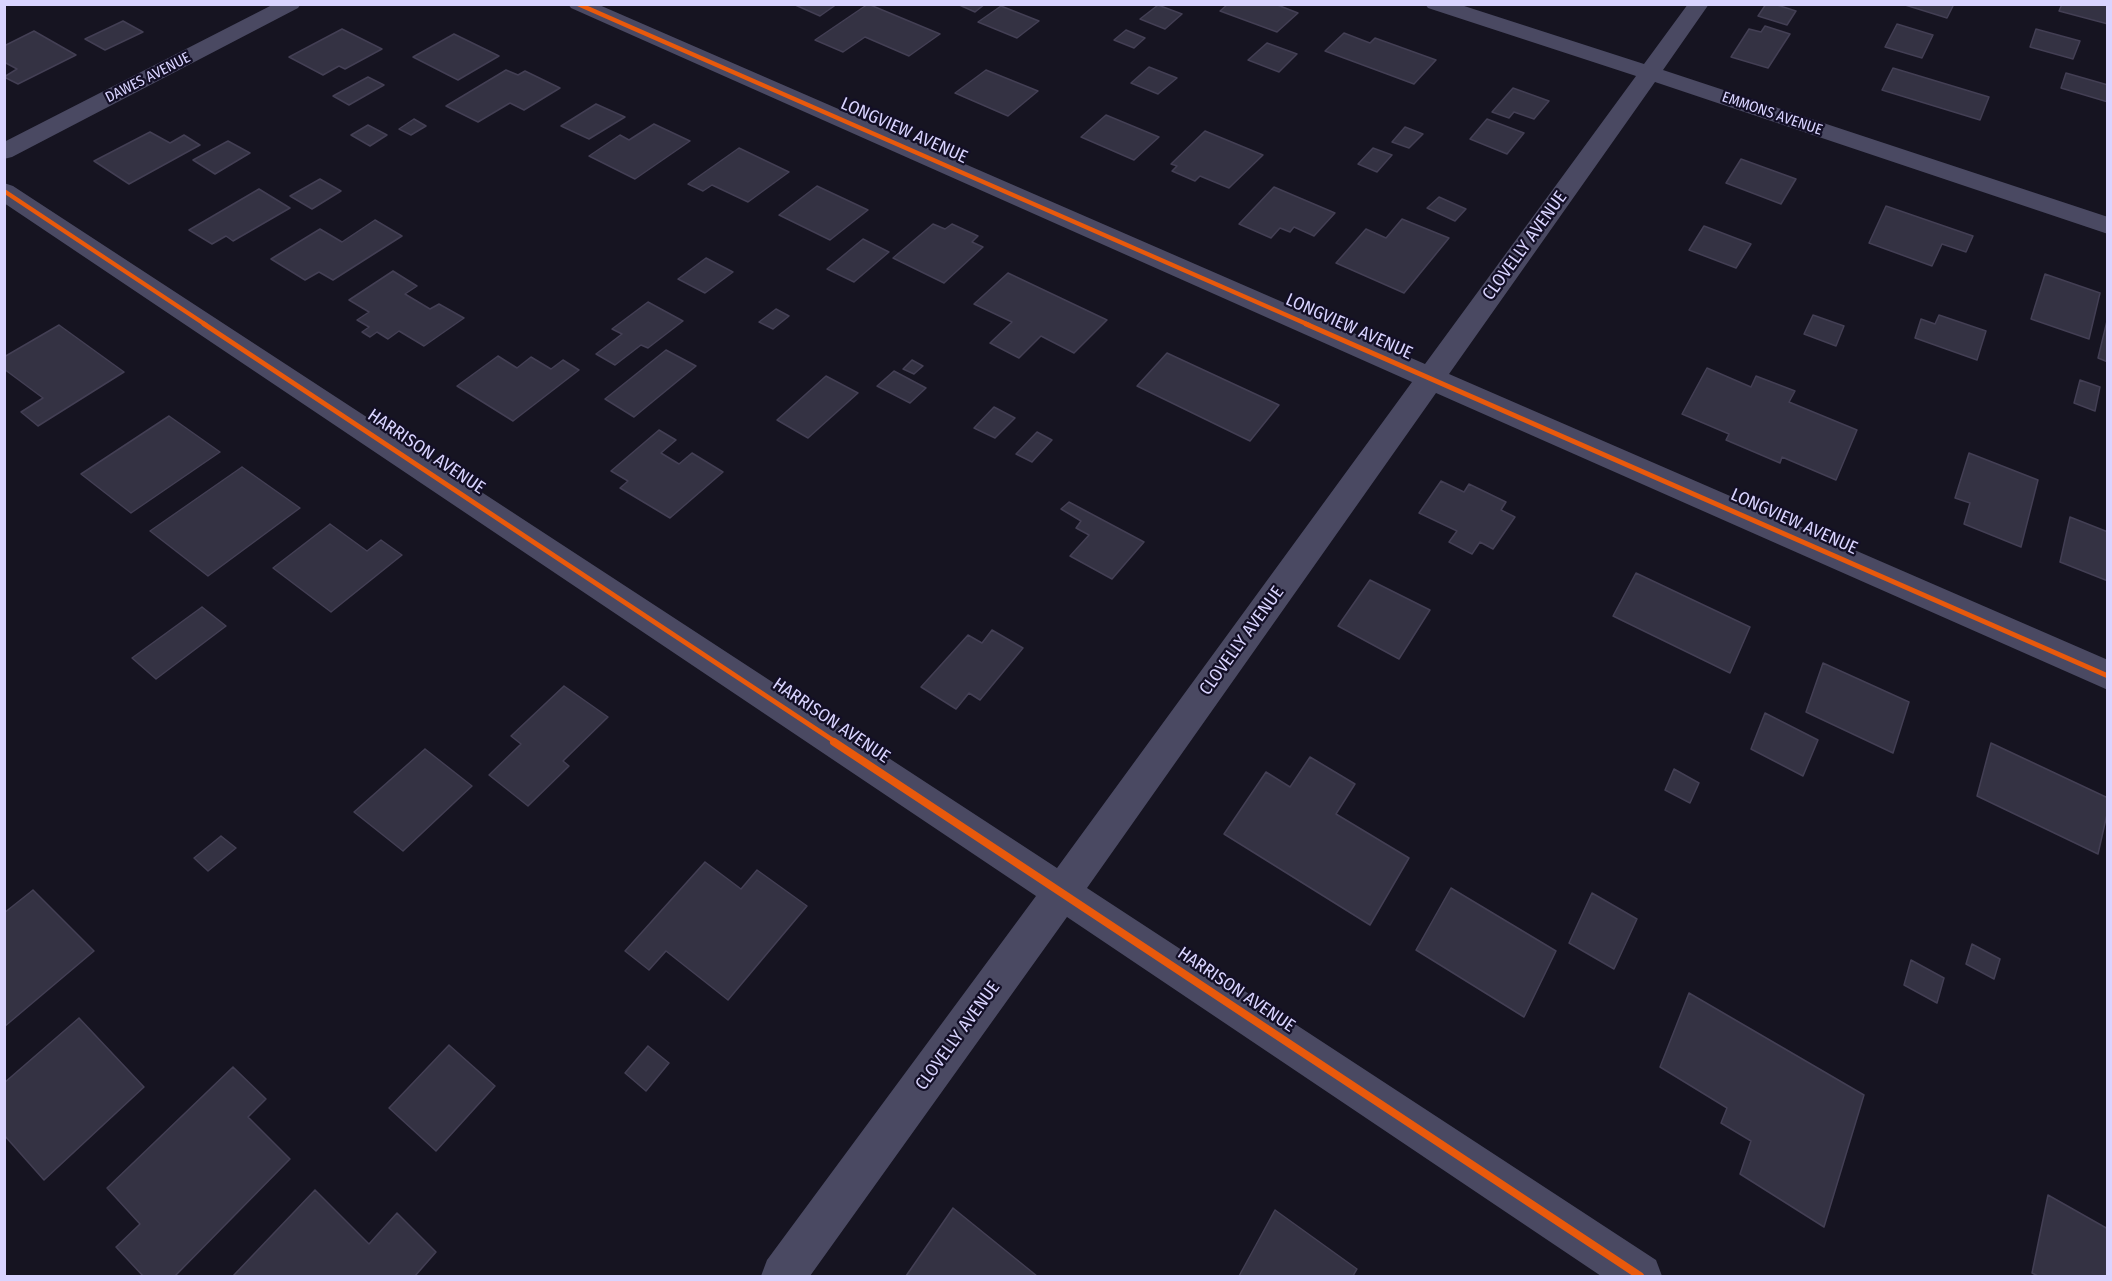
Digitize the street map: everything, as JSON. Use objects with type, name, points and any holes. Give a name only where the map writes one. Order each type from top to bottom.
[{"type":"street","name":"DAWES AVENUE","points":[[4,152],[291,4]]},
{"type":"street","name":"LONGVIEW AVENUE","points":[[578,4],[2108,676]]},
{"type":"street","name":"EMMONS AVENUE","points":[[1435,4],[1650,73],[2108,226]]},
{"type":"street","name":"CLOVELLY AVENUE","points":[[783,1276],[1062,892],[1699,4]]},
{"type":"street","name":"HARRISON AVENUE","points":[[4,191],[1640,1276]]},
{"type":"building","points":[[793,4],[837,4],[820,16]]},
{"type":"building","points":[[868,4],[940,34],[909,56],[865,37],[843,52],[815,40]]},
{"type":"building","points":[[957,4],[985,4],[975,12]]},
{"type":"building","points":[[1228,4],[1275,4],[1298,13],[1277,32],[1220,11]]},
{"type":"building","points":[[1766,4],[1774,4],[1796,11],[1787,25],[1758,16]]},
{"type":"building","points":[[1902,4],[1954,4],[1947,18]]},
{"type":"building","points":[[2062,4],[2108,4],[2108,24],[2059,11]]},
{"type":"building","points":[[1158,5],[1182,14],[1165,29],[1140,19]]},
{"type":"building","points":[[1001,6],[1039,21],[1017,38],[978,22]]},
{"type":"building","points":[[123,21],[143,32],[105,50],[85,39]]},
{"type":"building","points":[[1897,24],[1933,35],[1922,58],[1885,47]]},
{"type":"building","points":[[1765,26],[1790,34],[1768,68],[1731,57],[1749,29],[1761,32]]},
{"type":"building","points":[[342,29],[382,49],[345,69],[339,66],[323,75],[289,57]]},
{"type":"building","points":[[2036,29],[2080,41],[2073,59],[2030,47]]},
{"type":"building","points":[[1126,30],[1145,38],[1134,48],[1114,40]]},
{"type":"building","points":[[34,31],[76,55],[18,84],[4,77],[17,69],[4,62],[4,46]]},
{"type":"building","points":[[1344,33],[1370,43],[1375,38],[1436,60],[1414,84],[1325,51]]},
{"type":"building","points":[[454,34],[499,56],[458,80],[413,57]]},
{"type":"building","points":[[1267,43],[1297,54],[1279,72],[1248,60]]},
{"type":"building","points":[[1149,67],[1177,78],[1158,94],[1131,83]]},
{"type":"building","points":[[1893,68],[1989,97],[1980,120],[1882,90]]},
{"type":"building","points":[[506,70],[518,75],[525,71],[560,88],[524,110],[510,103],[478,122],[446,106]]},
{"type":"building","points":[[986,70],[1038,91],[1008,116],[955,93]]},
{"type":"building","points":[[2066,73],[2108,85],[2108,102],[2061,88]]},
{"type":"building","points":[[368,77],[384,85],[349,105],[333,96]]},
{"type":"building","points":[[1513,88],[1549,101],[1534,119],[1514,112],[1509,118],[1492,112]]},
{"type":"building","points":[[596,104],[625,117],[589,139],[561,126]]},
{"type":"building","points":[[1106,115],[1159,137],[1134,160],[1081,137]]},
{"type":"building","points":[[414,119],[426,126],[411,135],[399,129]]},
{"type":"building","points":[[1487,119],[1524,133],[1507,154],[1470,139]]},
{"type":"building","points":[[654,124],[690,141],[635,179],[589,156],[620,135],[629,140]]},
{"type":"building","points":[[368,125],[387,135],[370,146],[351,135]]},
{"type":"building","points":[[1405,127],[1423,134],[1409,148],[1392,142]]},
{"type":"building","points":[[1205,131],[1263,155],[1229,188],[1200,176],[1195,181],[1172,171],[1177,166],[1171,164]]},
{"type":"building","points":[[150,132],[170,143],[184,135],[200,145],[129,184],[94,161]]},
{"type":"building","points":[[228,141],[250,153],[215,174],[193,160]]},
{"type":"building","points":[[739,148],[789,172],[748,202],[712,185],[703,191],[688,184]]},
{"type":"building","points":[[1373,148],[1392,155],[1377,172],[1358,164]]},
{"type":"building","points":[[1741,159],[1796,179],[1781,204],[1726,183]]},
{"type":"building","points":[[320,179],[341,191],[312,209],[290,196]]},
{"type":"building","points":[[817,186],[868,210],[830,240],[779,215]]},
{"type":"building","points":[[1274,187],[1335,213],[1314,236],[1294,227],[1290,232],[1280,228],[1271,238],[1239,224]]},
{"type":"building","points":[[259,189],[290,208],[233,241],[226,236],[212,244],[189,230]]},
{"type":"building","points":[[1439,197],[1466,209],[1455,221],[1427,208]]},
{"type":"building","points":[[1886,206],[1973,236],[1966,252],[1942,244],[1932,266],[1869,243]]},
{"type":"building","points":[[1402,219],[1449,238],[1404,293],[1336,263],[1366,229],[1386,238]]},
{"type":"building","points":[[375,220],[402,236],[333,280],[319,272],[305,280],[271,259],[320,229],[342,242]]},
{"type":"building","points":[[933,224],[945,229],[952,224],[978,236],[972,242],[983,247],[944,283],[893,258]]},
{"type":"building","points":[[1704,226],[1751,244],[1736,268],[1689,250]]},
{"type":"building","points":[[863,239],[889,252],[854,282],[827,269]]},
{"type":"building","points":[[706,258],[733,272],[705,293],[678,279]]},
{"type":"building","points":[[393,271],[417,286],[405,294],[430,309],[439,304],[464,318],[424,346],[399,331],[388,339],[377,332],[370,337],[362,332],[369,327],[357,320],[369,312],[349,300]]},
{"type":"building","points":[[1008,273],[1107,320],[1074,353],[1041,336],[1019,358],[990,343],[1012,322],[974,304]]},
{"type":"building","points":[[2045,274],[2100,293],[2089,339],[2031,319]]},
{"type":"building","points":[[648,302],[683,321],[648,348],[641,345],[615,365],[596,354],[622,334],[612,329]]},
{"type":"building","points":[[776,309],[789,316],[773,329],[759,322]]},
{"type":"building","points":[[1813,315],[1844,326],[1836,346],[1804,334]]},
{"type":"building","points":[[1939,315],[1986,331],[1977,360],[1915,338],[1921,319],[1935,324]]},
{"type":"building","points":[[2108,321],[2108,362],[2098,358]]},
{"type":"building","points":[[59,325],[124,372],[38,426],[21,412],[43,398],[4,369],[4,357]]},
{"type":"building","points":[[666,350],[696,366],[634,417],[605,399]]},
{"type":"building","points":[[1167,353],[1279,405],[1250,441],[1137,386]]},
{"type":"building","points":[[498,356],[517,368],[531,357],[551,369],[563,360],[579,370],[513,421],[457,386]]},
{"type":"building","points":[[912,360],[923,366],[914,374],[903,369]]},
{"type":"building","points":[[1707,368],[1751,387],[1756,376],[1795,391],[1789,402],[1857,430],[1836,480],[1782,457],[1780,463],[1726,440],[1729,434],[1682,414]]},
{"type":"building","points":[[894,371],[926,388],[910,403],[877,386]]},
{"type":"building","points":[[826,376],[858,393],[808,438],[777,420]]},
{"type":"building","points":[[2080,380],[2100,387],[2095,411],[2074,403]]},
{"type":"building","points":[[994,407],[1015,418],[995,438],[974,428]]},
{"type":"building","points":[[169,416],[220,452],[131,513],[81,474]]},
{"type":"building","points":[[659,430],[676,440],[661,453],[679,464],[692,453],[723,472],[670,518],[620,488],[628,481],[611,471]]},
{"type":"building","points":[[1037,432],[1052,440],[1032,462],[1016,454]]},
{"type":"building","points":[[1969,453],[2038,480],[2021,547],[1964,524],[1970,503],[1955,498]]},
{"type":"building","points":[[242,467],[300,508],[208,576],[150,531]]},
{"type":"building","points":[[1441,481],[1464,492],[1469,484],[1506,502],[1501,510],[1515,517],[1493,549],[1480,542],[1472,554],[1449,542],[1457,531],[1419,513]]},
{"type":"building","points":[[1069,502],[1144,542],[1112,579],[1070,556],[1089,535],[1076,528],[1081,521],[1061,509]]},
{"type":"building","points":[[2070,517],[2108,532],[2108,581],[2060,562]]},
{"type":"building","points":[[330,524],[367,551],[381,540],[402,555],[331,612],[273,568]]},
{"type":"building","points":[[1636,573],[1750,627],[1730,673],[1613,616]]},
{"type":"building","points":[[1370,580],[1430,610],[1399,659],[1338,626]]},
{"type":"building","points":[[202,607],[226,626],[156,679],[132,658]]},
{"type":"building","points":[[992,630],[1023,648],[980,700],[969,693],[956,709],[921,687],[968,635],[982,643]]},
{"type":"building","points":[[1823,663],[1909,702],[1893,753],[1806,712]]},
{"type":"building","points":[[564,686],[608,717],[563,761],[569,766],[528,806],[489,775],[521,744],[511,736]]},
{"type":"building","points":[[1765,713],[1818,740],[1803,776],[1751,749]]},
{"type":"building","points":[[1991,743],[2108,798],[2108,810],[2098,854],[1977,796]]},
{"type":"building","points":[[425,749],[472,786],[403,851],[354,812]]},
{"type":"building","points":[[1310,757],[1355,784],[1336,814],[1409,858],[1370,925],[1224,834],[1266,772],[1290,787]]},
{"type":"building","points":[[1674,769],[1699,783],[1690,803],[1665,790]]},
{"type":"building","points":[[221,836],[236,848],[208,871],[194,858]]},
{"type":"building","points":[[705,862],[741,889],[757,870],[807,906],[728,1000],[666,951],[649,970],[625,951]]},
{"type":"building","points":[[1451,888],[1556,951],[1524,1017],[1416,950]]},
{"type":"building","points":[[33,890],[94,951],[4,1027],[4,913]]},
{"type":"building","points":[[1592,893],[1637,919],[1614,969],[1569,943]]},
{"type":"building","points":[[1972,944],[2000,959],[1994,979],[1966,964]]},
{"type":"building","points":[[1911,960],[1944,978],[1937,1003],[1904,985]]},
{"type":"building","points":[[1689,993],[1864,1095],[1824,1227],[1740,1174],[1751,1141],[1721,1123],[1727,1108],[1660,1067]]},
{"type":"building","points":[[79,1018],[144,1087],[44,1180],[4,1135],[4,1083]]},
{"type":"building","points":[[449,1045],[495,1086],[436,1151],[389,1108]]},
{"type":"building","points":[[648,1046],[669,1063],[646,1091],[625,1073]]},
{"type":"building","points":[[233,1067],[266,1099],[248,1117],[290,1159],[175,1276],[143,1276],[116,1247],[140,1224],[107,1188]]},
{"type":"building","points":[[315,1190],[369,1244],[397,1213],[436,1252],[415,1276],[233,1276]]},
{"type":"building","points":[[2048,1195],[2108,1229],[2108,1276],[2038,1276],[2032,1273]]},
{"type":"building","points":[[953,1208],[1037,1276],[906,1276]]},
{"type":"building","points":[[1275,1210],[1357,1269],[1353,1276],[1239,1276]]},
{"type":"cycle path","points":[[578,4],[2108,676]]},
{"type":"cycle path","points":[[4,191],[1640,1276]]}]
